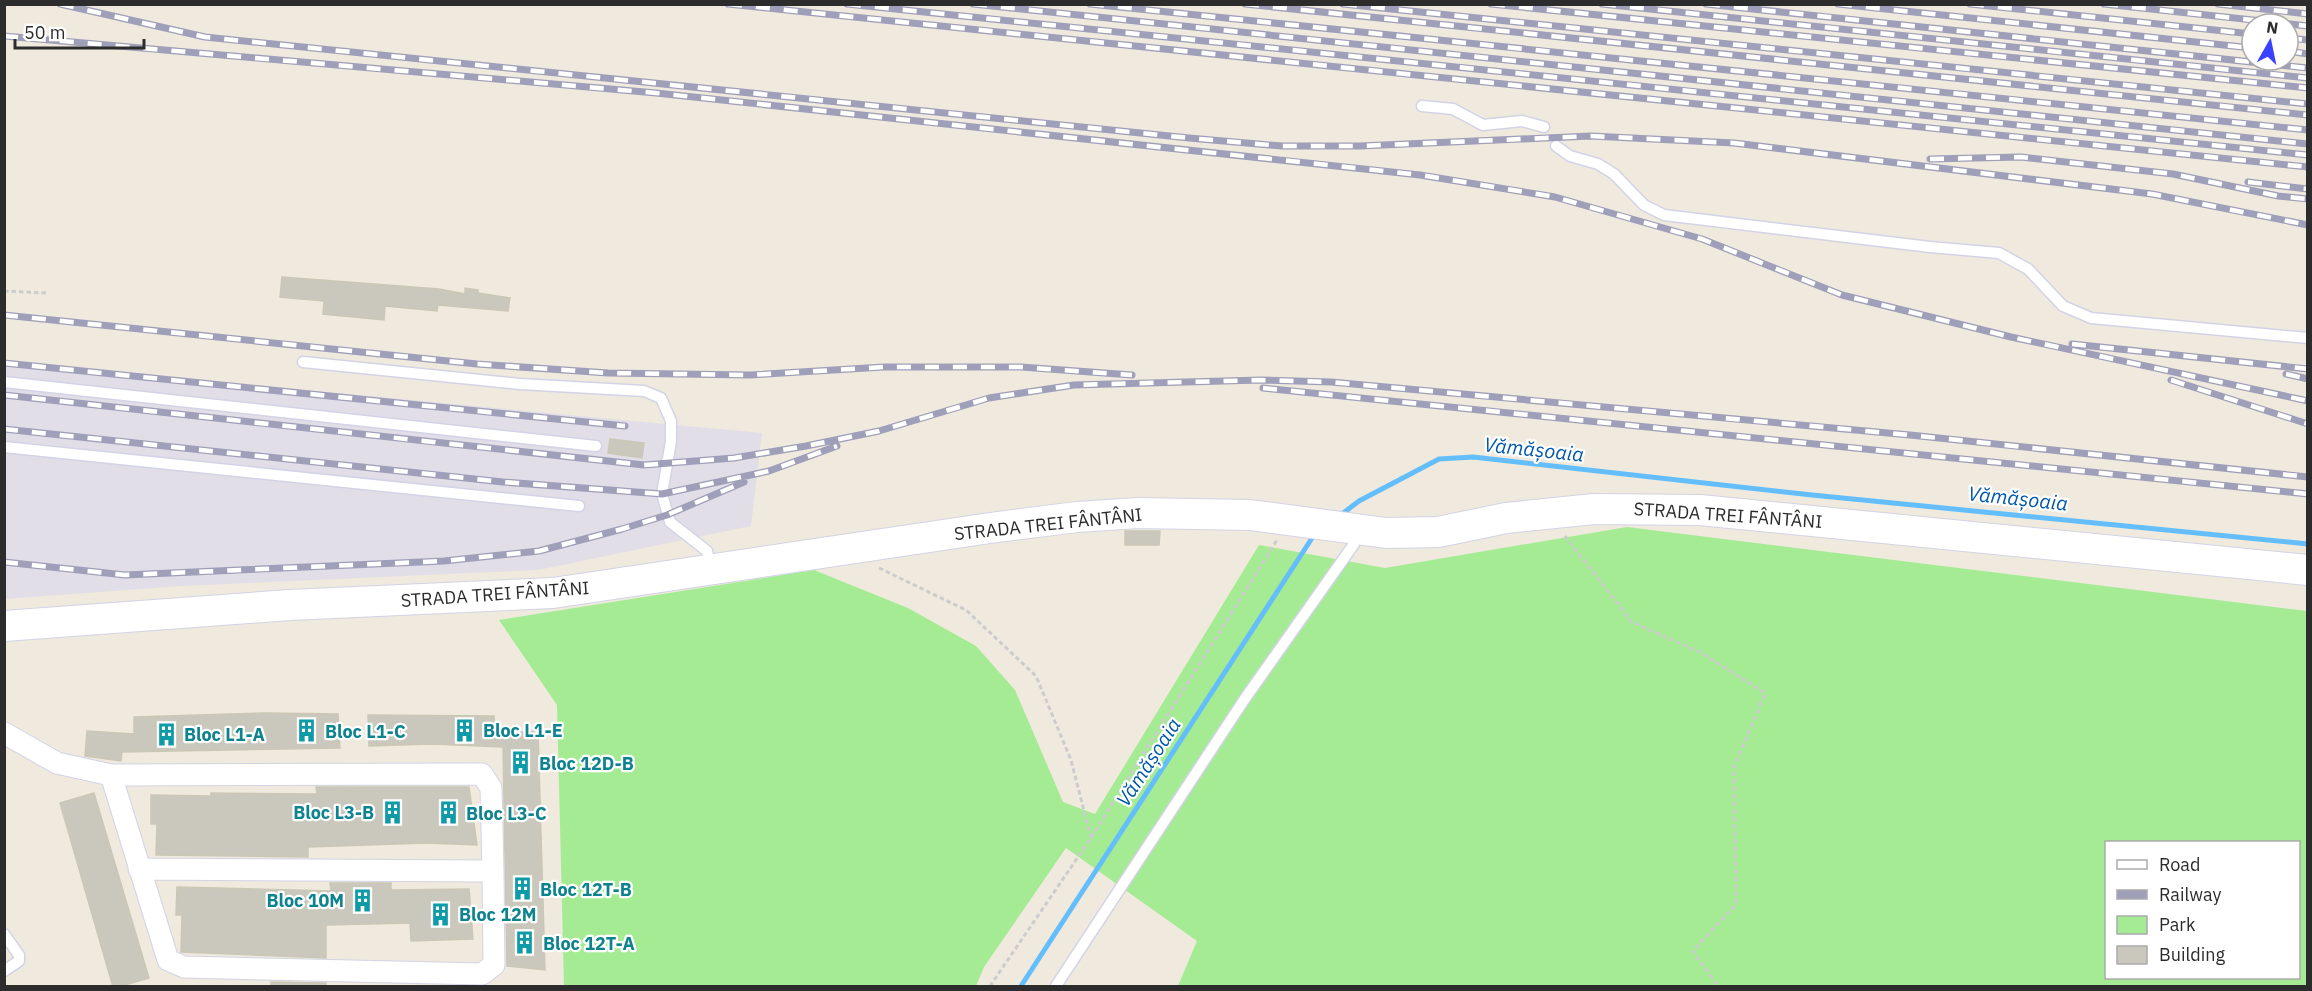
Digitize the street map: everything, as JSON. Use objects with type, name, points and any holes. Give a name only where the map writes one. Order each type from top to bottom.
[{"type":"main road","name":"STRADA TREI FÂNTÂNI","points":[[4,626],[290,605],[508,597],[553,593],[866,544],[1077,517],[1208,513],[1303,520],[1386,533],[1438,532],[1506,518],[1556,512],[1637,507],[1700,510],[2307,570]]},
{"type":"street","points":[[4,733],[57,763],[111,775],[482,774],[491,788],[494,965],[482,974],[184,967],[168,960],[111,775]]},
{"type":"street","points":[[139,869],[492,872]]},
{"type":"lane","points":[[1422,106],[1453,109],[1483,125],[1522,121],[1544,127]]},
{"type":"lane","points":[[1556,147],[1570,156],[1598,164],[1614,174],[1644,205],[1664,215],[1930,247],[1999,253],[2028,269],[2063,306],[2091,318],[2307,338]]},
{"type":"lane","points":[[303,362],[520,384],[644,391],[661,398],[672,421],[662,494],[670,522],[707,551],[711,568]]},
{"type":"lane","points":[[4,382],[596,446]]},
{"type":"lane","points":[[4,447],[579,506]]},
{"type":"lane","points":[[1056,987],[1244,700],[1354,544],[1352,529]]},
{"type":"lane","points":[[4,934],[19,955],[19,961],[4,971]]},
{"type":"path","points":[[4,291],[46,293]]},
{"type":"path","points":[[1556,512],[1560,530],[1632,622],[1700,652],[1765,693],[1734,767],[1736,904],[1693,951],[1718,987]]},
{"type":"path","points":[[990,987],[1091,838],[1251,579],[1303,520]]},
{"type":"path","points":[[866,544],[869,563],[966,610],[1036,675],[1071,760],[1091,838]]},
{"type":"shaded area","points":[[5,362],[762,433],[751,526],[538,570],[182,586],[5,599]]},
{"type":"green space","points":[[1627,527],[2307,611],[2307,986],[1178,986],[1197,941],[1066,848],[984,967],[976,986],[564,986],[557,705],[499,620],[814,570],[908,608],[976,646],[1015,690],[1063,802],[1095,814],[1259,545],[1385,568]]},
{"type":"building","points":[[282,277],[439,289],[465,294],[465,288],[478,290],[478,293],[510,298],[508,311],[438,305],[437,311],[385,306],[384,320],[323,314],[324,301],[280,297]]},
{"type":"building","points":[[610,439],[644,443],[642,458],[608,453]]},
{"type":"building","points":[[1125,531],[1160,531],[1159,545],[1125,545]]},
{"type":"building","points":[[266,713],[338,714],[340,748],[122,752],[121,761],[85,756],[87,731],[134,734],[134,717]]},
{"type":"building","points":[[368,715],[494,716],[495,733],[538,731],[545,970],[507,966],[503,747],[432,744],[369,746]]},
{"type":"building","points":[[316,787],[469,787],[477,845],[426,843],[308,847],[308,857],[156,855],[157,824],[151,824],[151,795],[317,794]]},
{"type":"building","points":[[94,793],[149,978],[118,987],[113,987],[60,803]]},
{"type":"building","points":[[330,883],[391,883],[391,890],[469,889],[473,939],[411,941],[410,923],[326,925],[326,958],[181,952],[182,915],[176,915],[177,887],[331,891]]},
{"type":"building","points":[[271,982],[326,983],[326,987],[271,987]]},
{"type":"waterway","name":"Vămășoaia","points":[[1338,517],[1359,501],[1439,459],[1473,457],[1812,495],[2308,544]]},
{"type":"waterway","name":"Vămășoaia","points":[[1021,986],[1314,535]]},
{"type":"railway","points":[[60,4],[205,37],[1282,146],[1360,146],[1591,136],[1734,143],[2152,194],[2308,225]]},
{"type":"railway","points":[[728,4],[2308,167]]},
{"type":"railway","points":[[847,4],[2308,155]]},
{"type":"railway","points":[[973,4],[2308,144]]},
{"type":"railway","points":[[1090,4],[2308,130]]},
{"type":"railway","points":[[1245,4],[2308,115]]},
{"type":"railway","points":[[1343,4],[2308,104]]},
{"type":"railway","points":[[1491,4],[2308,88]]},
{"type":"railway","points":[[1602,4],[2308,78]]},
{"type":"railway","points":[[1706,4],[2308,68]]},
{"type":"railway","points":[[1838,4],[2240,47]]},
{"type":"railway","points":[[1970,4],[2240,33]]},
{"type":"railway","points":[[2104,4],[2308,26]]},
{"type":"railway","points":[[2218,4],[2308,14]]},
{"type":"railway","points":[[4,36],[656,93],[1420,175],[1555,197],[1702,239],[1842,295],[2011,337],[2308,401]]},
{"type":"railway","points":[[2300,39],[2308,40]]},
{"type":"railway","points":[[2300,53],[2308,54]]},
{"type":"railway","points":[[1930,159],[2021,157],[2173,174],[2278,196],[2308,199]]},
{"type":"railway","points":[[2248,182],[2308,189]]},
{"type":"railway","points":[[4,315],[477,364],[608,373],[750,375],[884,367],[1021,367],[1132,375]]},
{"type":"railway","points":[[2072,344],[2308,369]]},
{"type":"railway","points":[[4,363],[625,426]]},
{"type":"railway","points":[[2286,374],[2308,379]]},
{"type":"railway","points":[[4,395],[644,465],[734,458],[806,446],[879,431],[989,398],[1074,385],[1261,380],[1331,382],[1910,435],[2308,477]]},
{"type":"railway","points":[[2171,380],[2308,424]]},
{"type":"railway","points":[[1263,388],[2308,494]]},
{"type":"railway","points":[[4,429],[503,482],[662,494],[769,471],[837,446]]},
{"type":"railway","points":[[4,562],[125,575],[444,561],[539,551],[667,515],[744,482]]},
{"type":"place","name":"Bloc L1-E","points":[[465,730]]},
{"type":"place","name":"Bloc L1-C","points":[[307,731]]},
{"type":"place","name":"Bloc L1-A","points":[[166,734]]},
{"type":"place","name":"Bloc 12D-B","points":[[521,763]]},
{"type":"place","name":"Bloc L3-B","points":[[392,812]]},
{"type":"place","name":"Bloc L3-C","points":[[448,813]]},
{"type":"place","name":"Bloc 12T-B","points":[[522,889]]},
{"type":"place","name":"Bloc 10M","points":[[362,900]]},
{"type":"place","name":"Bloc 12M","points":[[441,914]]},
{"type":"place","name":"Bloc 12T-A","points":[[525,943]]}]
